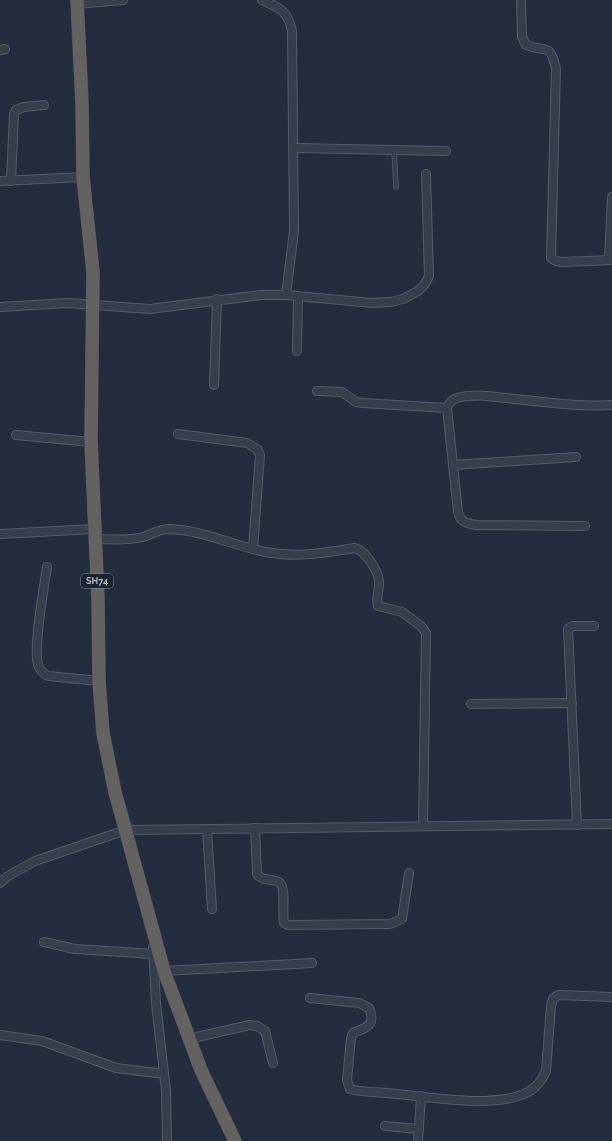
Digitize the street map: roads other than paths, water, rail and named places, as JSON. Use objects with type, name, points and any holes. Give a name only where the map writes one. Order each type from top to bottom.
[{"type":"highway","name":"SH74","points":[[77,2],[82,103],[83,178],[91,238],[94,305],[91,442],[98,598],[100,710],[107,760],[164,971],[201,1070],[236,1141]]},
{"type":"street","points":[[77,2],[123,0]]},
{"type":"street","points":[[262,0],[285,12],[290,20],[292,31],[294,73],[294,231],[286,295]]},
{"type":"street","points":[[521,0],[522,37],[526,45],[533,48],[542,48],[550,51],[554,57],[556,69],[551,258],[562,262],[610,260],[612,197]]},
{"type":"street","points":[[11,180],[14,114],[16,110],[24,107],[44,105]]},
{"type":"street","points":[[294,148],[446,151]]},
{"type":"street","points":[[0,307],[68,303],[150,309],[261,294],[378,302],[403,298],[422,288],[429,276],[426,174]]},
{"type":"street","points":[[0,181],[83,178]]},
{"type":"street","points":[[297,351],[298,296]]},
{"type":"street","points":[[214,385],[217,299]]},
{"type":"street","points":[[317,391],[342,392],[356,402],[363,403],[447,408]]},
{"type":"street","points":[[586,526],[476,525],[465,523],[460,519],[447,408],[450,402],[456,398],[470,397],[496,397],[560,402],[580,406],[612,405]]},
{"type":"street","points":[[178,434],[247,443],[257,449],[260,455],[254,549]]},
{"type":"street","points":[[16,435],[91,442]]},
{"type":"street","points":[[453,465],[576,457]]},
{"type":"street","points":[[0,534],[95,534],[143,537],[168,529],[205,534],[265,552],[308,555],[354,548],[361,550],[367,555],[379,580],[378,606],[402,612],[424,629],[426,633],[423,826]]},
{"type":"street","points":[[47,566],[38,641],[38,664],[41,671],[48,676],[99,681]]},
{"type":"street","points":[[577,825],[568,629],[574,626],[594,626]]},
{"type":"street","points":[[471,704],[572,703]]},
{"type":"street","points":[[0,883],[8,876],[35,861],[126,830],[612,824]]},
{"type":"street","points":[[208,828],[212,909]]},
{"type":"street","points":[[255,828],[257,874],[266,880],[276,880],[283,887],[282,915],[284,923],[288,925],[390,924],[398,922],[403,915],[409,873]]},
{"type":"street","points":[[151,923],[156,1003],[166,1091],[167,1141]]},
{"type":"street","points":[[44,942],[75,949],[153,954]]},
{"type":"street","points":[[164,971],[312,963]]},
{"type":"street","points":[[310,998],[359,1004],[370,1008],[372,1019],[370,1024],[364,1031],[353,1033],[351,1038],[347,1080],[350,1089],[470,1100],[509,1099],[524,1094],[534,1088],[542,1080],[546,1071],[553,999],[558,995],[565,994],[612,997]]},
{"type":"street","points":[[188,1038],[250,1025],[258,1026],[266,1031],[273,1063]]},
{"type":"street","points":[[0,1035],[42,1041],[116,1068],[164,1074]]},
{"type":"street","points":[[418,1141],[421,1096]]},
{"type":"street","points":[[385,1126],[419,1129]]},
{"type":"lane","points":[[394,150],[396,186]]}]
